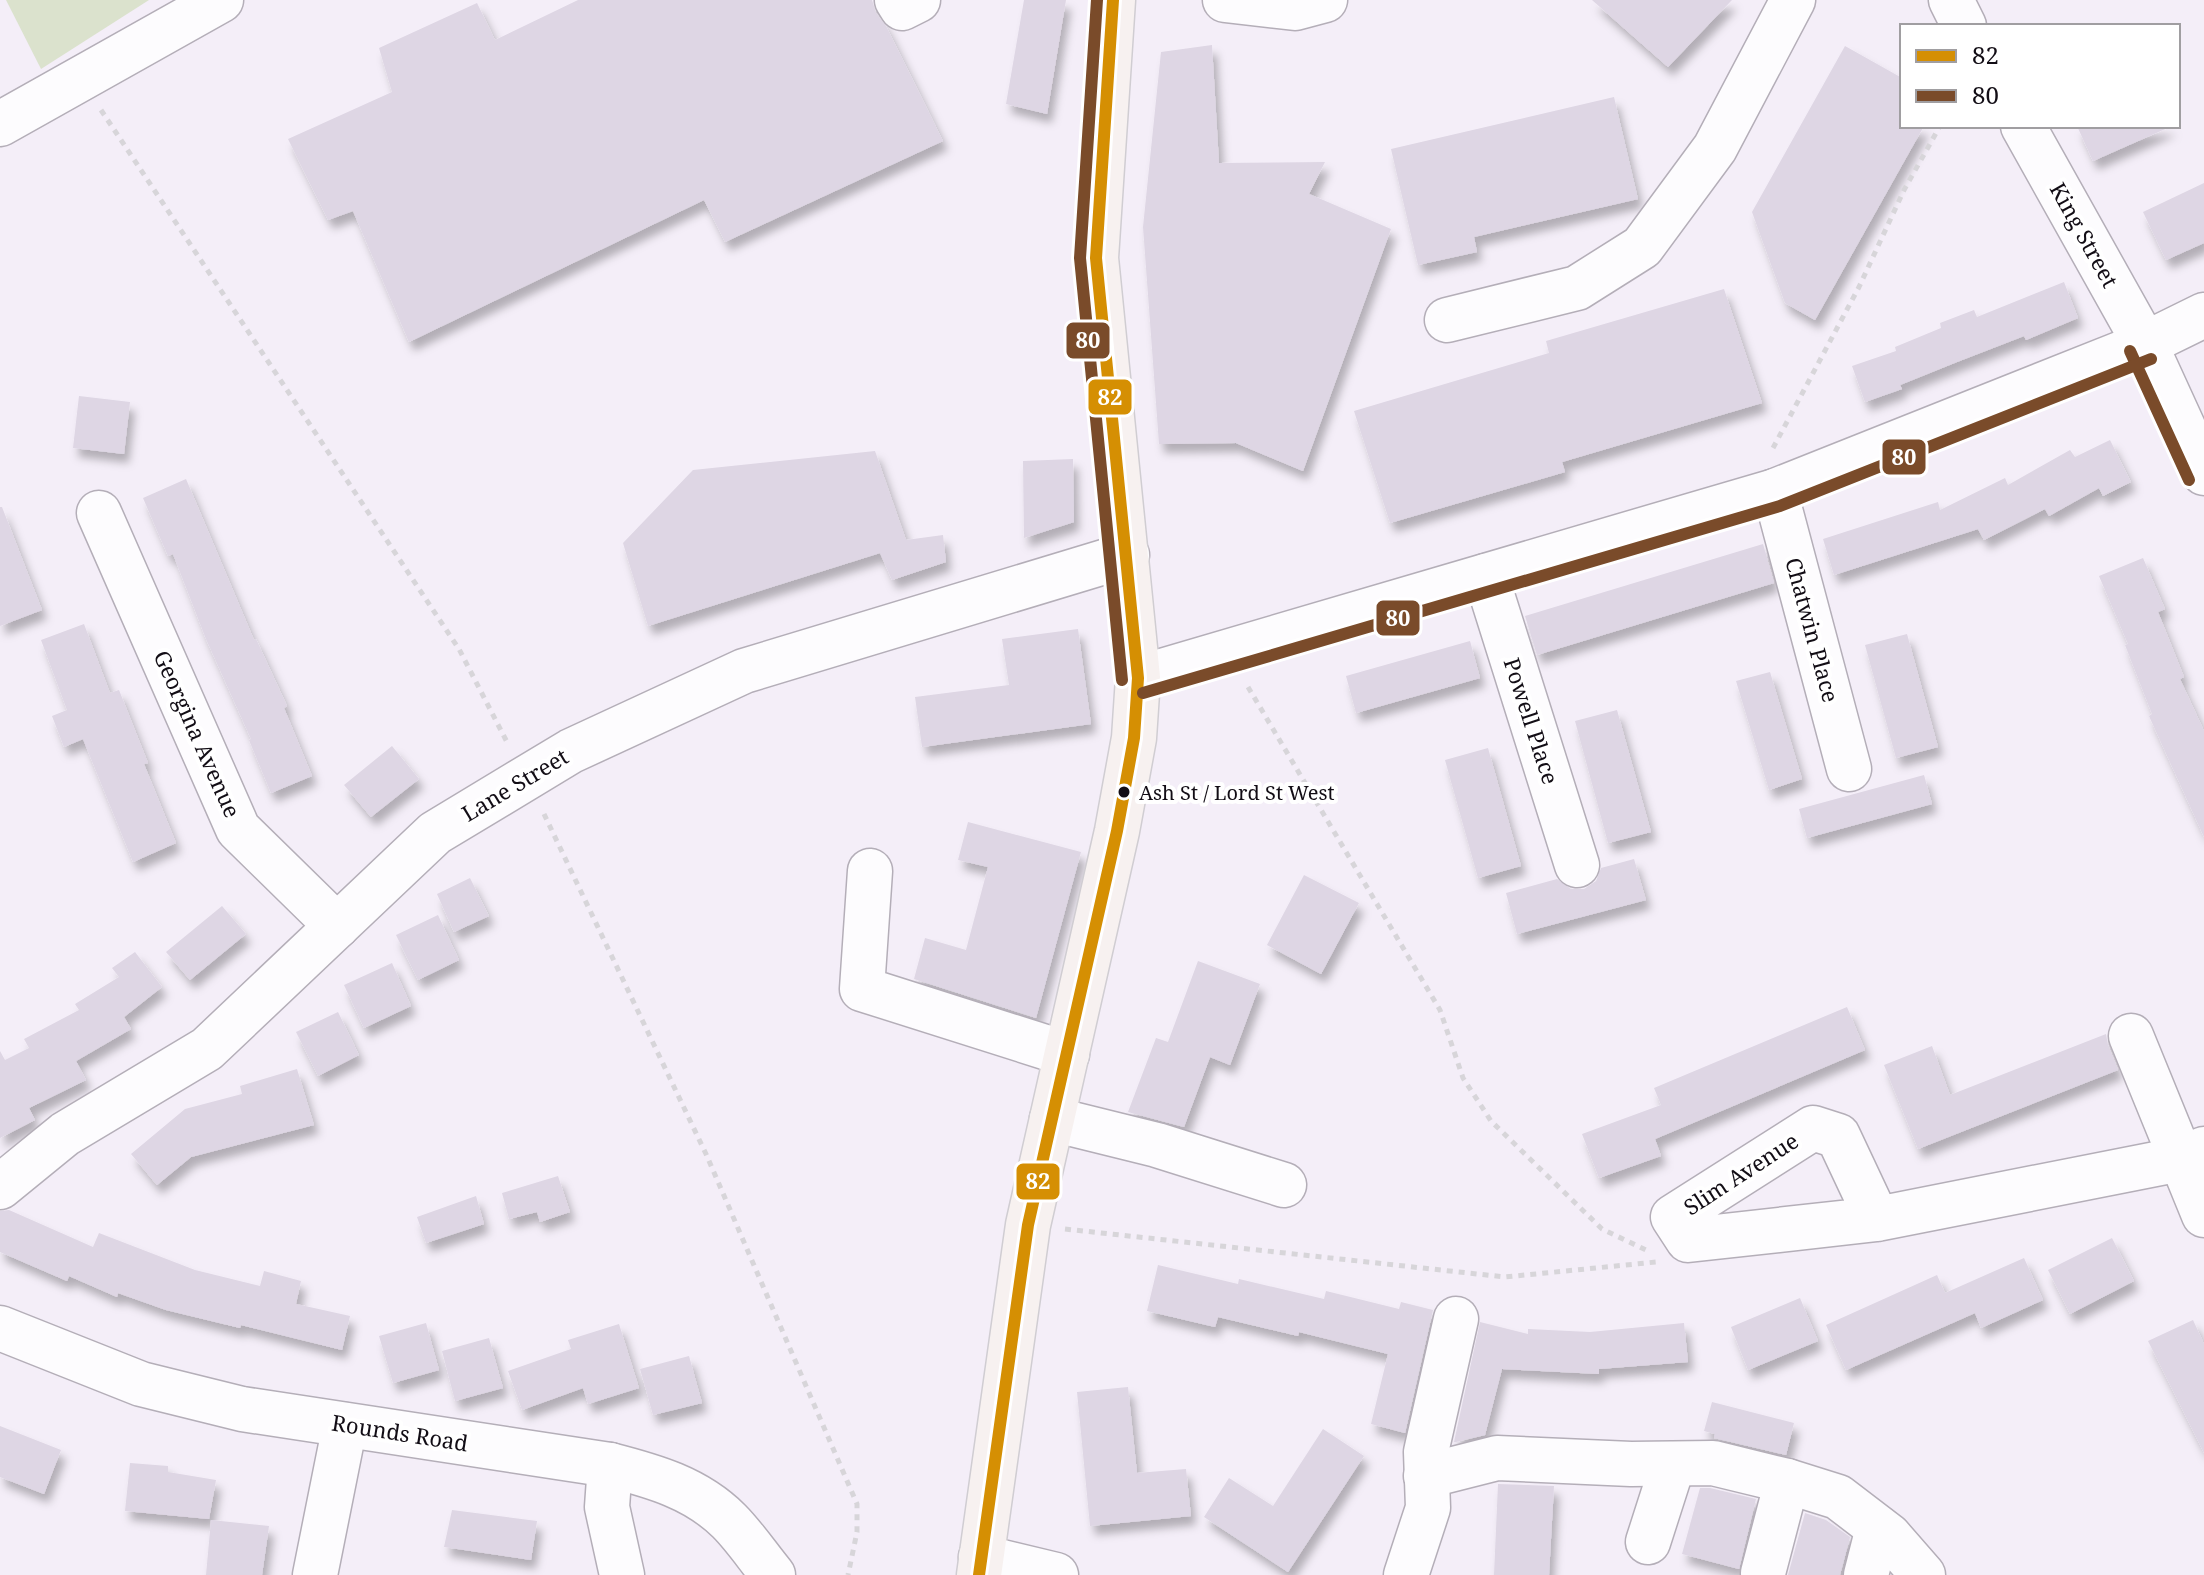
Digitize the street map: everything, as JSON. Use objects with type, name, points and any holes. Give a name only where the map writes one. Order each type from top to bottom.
[{"type":"main road","points":[[980,1566],[1028,1225],[1117,831],[1134,738],[1138,678],[1096,258],[1113,0]]},
{"type":"street","points":[[0,124],[221,0]]},
{"type":"street","points":[[897,0],[902,8],[918,0]]},
{"type":"street","points":[[1225,0],[1295,8],[1325,0]]},
{"type":"street","points":[[1447,320],[1577,288],[1642,247],[1715,148],[1793,0]]},
{"type":"street","points":[[1951,0],[1963,24]]},
{"type":"street","name":"King Street","points":[[2024,128],[2145,344],[2204,473]]},
{"type":"street","points":[[1138,678],[1759,496],[2145,344],[2204,315]]},
{"type":"street","name":"Chatwin Place","points":[[1759,496],[1849,769]]},
{"type":"street","name":"Georgina Avenue","points":[[99,513],[238,829],[337,926]]},
{"type":"street","name":"Lane Street","points":[[0,1187],[65,1134],[207,1049],[435,833],[585,744],[744,671],[1127,555]]},
{"type":"street","name":"Powell Place","points":[[1486,576],[1577,865]]},
{"type":"street","points":[[870,871],[862,989],[1067,1054]]},
{"type":"street","points":[[2131,1036],[2192,1154],[2204,1215]]},
{"type":"street","points":[[1052,1119],[1157,1145],[1284,1185]]},
{"type":"street","points":[[1877,1219],[2192,1154]]},
{"type":"street","points":[[1406,1575],[1428,1508],[1426,1452],[1456,1319]]},
{"type":"street","name":"Rounds Road","points":[[0,1328],[141,1384],[242,1409],[610,1465],[658,1478],[694,1494],[728,1521],[773,1575]]},
{"type":"street","points":[[315,1575],[345,1425]]},
{"type":"street","points":[[1426,1476],[1497,1458],[1713,1463],[1838,1497],[1889,1536],[1923,1575]]},
{"type":"street","points":[[1648,1542],[1673,1464]]},
{"type":"street","points":[[610,1465],[607,1507],[622,1575]]},
{"type":"street","points":[[1763,1573],[1787,1481]]},
{"type":"street","points":[[1866,1575],[1878,1528]]},
{"type":"street","points":[[980,1566],[1056,1575]]},
{"type":"path","points":[[1759,496],[1904,190],[1939,128]]},
{"type":"path","points":[[1028,1225],[1505,1277],[1668,1261],[1602,1229],[1491,1121],[1463,1078],[1440,1010],[1227,652]]},
{"type":"green space","points":[[6,0],[149,0],[41,69]]},
{"type":"building","points":[[578,0],[872,0],[943,141],[725,242],[704,200],[409,342],[353,211],[328,220],[288,139],[392,92],[379,48],[477,3],[495,40]]},
{"type":"building","points":[[1024,0],[1066,0],[1047,114],[1006,104]]},
{"type":"building","points":[[1592,0],[1732,0],[1668,67]]},
{"type":"building","points":[[1212,45],[1219,163],[1325,162],[1309,194],[1391,229],[1303,471],[1236,443],[1159,444],[1143,227],[1161,52]]},
{"type":"building","points":[[1845,46],[1900,77],[1900,128],[1923,128],[1815,320],[1785,303],[1752,212]]},
{"type":"building","points":[[1614,97],[1638,199],[1474,237],[1477,252],[1418,265],[1391,149]]},
{"type":"building","points":[[2078,128],[2167,128],[2093,161]]},
{"type":"building","points":[[2204,183],[2204,243],[2166,260],[2143,212]]},
{"type":"building","points":[[2064,282],[2078,318],[2026,340],[2024,336],[1957,362],[1900,385],[1902,389],[1865,402],[1852,366],[1896,351],[1895,347],[1941,328],[1940,323],[1974,310],[1977,317]]},
{"type":"building","points":[[1724,289],[1762,403],[1562,462],[1565,472],[1390,523],[1354,411],[1549,353],[1546,341]]},
{"type":"building","points":[[79,396],[130,402],[124,454],[73,448]]},
{"type":"building","points":[[2110,440],[2131,482],[2103,496],[2099,488],[2049,516],[2045,509],[1984,540],[1978,529],[1834,575],[1823,539],[1938,502],[1940,510],[2005,478],[2008,485],[2070,450],[2075,457]]},
{"type":"building","points":[[875,451],[906,540],[943,535],[946,562],[892,580],[880,553],[648,626],[623,543],[693,470]]},
{"type":"building","points":[[1073,459],[1074,522],[1024,538],[1023,461]]},
{"type":"building","points":[[186,479],[254,640],[287,706],[284,708],[312,776],[271,793],[173,554],[168,556],[143,498]]},
{"type":"building","points":[[0,507],[42,610],[0,626]]},
{"type":"building","points":[[1763,544],[1774,583],[1537,655],[1525,616]]},
{"type":"building","points":[[2143,558],[2165,609],[2158,612],[2184,677],[2180,679],[2204,731],[2204,837],[2149,716],[2152,714],[2125,645],[2128,644],[2099,576]]},
{"type":"building","points":[[84,624],[110,693],[119,690],[148,763],[144,764],[176,843],[133,862],[83,739],[64,747],[52,716],[67,710],[41,640]]},
{"type":"building","points":[[1078,629],[1091,724],[922,747],[915,697],[1009,685],[1002,639]]},
{"type":"building","points":[[1907,634],[1938,747],[1896,758],[1865,645]]},
{"type":"building","points":[[1470,641],[1480,678],[1356,713],[1346,676]]},
{"type":"building","points":[[1770,672],[1802,779],[1769,790],[1736,681]]},
{"type":"building","points":[[1617,710],[1651,832],[1608,843],[1575,721]]},
{"type":"building","points":[[392,746],[419,779],[371,817],[344,785]]},
{"type":"building","points":[[1488,748],[1521,866],[1478,878],[1445,760]]},
{"type":"building","points":[[1924,775],[1932,804],[1807,838],[1799,809]]},
{"type":"building","points":[[968,822],[1081,852],[1036,1018],[914,979],[925,938],[966,950],[988,867],[958,860]]},
{"type":"building","points":[[1634,859],[1646,900],[1517,934],[1506,893],[1557,879],[1571,889],[1584,889],[1596,881],[1601,868]]},
{"type":"building","points":[[1304,875],[1359,903],[1321,974],[1267,945]]},
{"type":"building","points":[[470,878],[489,916],[454,932],[437,894]]},
{"type":"building","points":[[222,906],[246,934],[190,980],[166,952]]},
{"type":"building","points":[[438,915],[459,960],[418,980],[396,935]]},
{"type":"building","points":[[135,952],[162,987],[124,1017],[131,1029],[76,1061],[86,1080],[29,1108],[35,1120],[0,1138],[0,1051],[5,1060],[29,1048],[24,1039],[79,1010],[75,1004],[119,977],[112,968]]},
{"type":"building","points":[[1198,961],[1260,984],[1230,1065],[1210,1057],[1184,1127],[1128,1112],[1156,1038],[1168,1042]]},
{"type":"building","points":[[392,963],[411,1006],[364,1028],[344,985]]},
{"type":"building","points":[[1847,1007],[1865,1050],[1655,1139],[1661,1156],[1599,1178],[1582,1134],[1661,1105],[1654,1088]]},
{"type":"building","points":[[338,1012],[359,1055],[318,1076],[296,1032]]},
{"type":"building","points":[[2106,1034],[2118,1070],[1918,1149],[1884,1065],[1932,1046],[1950,1095]]},
{"type":"building","points":[[297,1069],[314,1125],[191,1157],[157,1185],[131,1154],[185,1109],[242,1094],[240,1086]]},
{"type":"building","points":[[558,1176],[570,1212],[540,1222],[537,1212],[509,1219],[502,1193]]},
{"type":"building","points":[[476,1196],[484,1224],[426,1243],[417,1217]]},
{"type":"building","points":[[9,1210],[93,1247],[99,1233],[195,1270],[260,1286],[264,1271],[301,1281],[296,1304],[350,1316],[342,1350],[166,1310],[118,1293],[117,1297],[69,1276],[67,1281],[0,1252],[0,1211]]},
{"type":"building","points":[[2112,1238],[2134,1281],[2070,1314],[2048,1270]]},
{"type":"building","points":[[2024,1258],[2043,1300],[1981,1328],[1975,1313],[1846,1370],[1826,1325],[1937,1275],[1945,1293]]},
{"type":"building","points":[[1158,1265],[1238,1284],[1239,1279],[1324,1299],[1326,1291],[1399,1309],[1401,1302],[1433,1310],[1405,1433],[1371,1424],[1388,1354],[1299,1332],[1298,1336],[1218,1317],[1215,1327],[1147,1311]]},
{"type":"building","points":[[1800,1298],[1818,1341],[1748,1370],[1731,1327]]},
{"type":"building","points":[[2193,1320],[2204,1344],[2204,1453],[2148,1341]]},
{"type":"building","points":[[1480,1322],[1528,1334],[1528,1329],[1590,1332],[1684,1323],[1688,1362],[1599,1369],[1599,1374],[1502,1369],[1485,1435],[1454,1442]]},
{"type":"building","points":[[426,1323],[439,1370],[393,1383],[379,1336]]},
{"type":"building","points":[[619,1324],[639,1388],[588,1404],[583,1388],[522,1410],[508,1371],[571,1349],[568,1340]]},
{"type":"building","points":[[489,1338],[503,1388],[455,1401],[442,1351]]},
{"type":"building","points":[[689,1356],[702,1403],[653,1415],[640,1369]]},
{"type":"building","points":[[1128,1387],[1137,1473],[1186,1469],[1191,1516],[1090,1526],[1077,1392]]},
{"type":"building","points":[[1712,1402],[1794,1423],[1786,1455],[1714,1438],[1715,1434],[1704,1431]]},
{"type":"building","points":[[0,1426],[61,1450],[44,1494],[0,1477]]},
{"type":"building","points":[[1323,1429],[1364,1456],[1288,1572],[1204,1517],[1229,1478],[1273,1506]]},
{"type":"building","points":[[130,1463],[168,1466],[168,1472],[216,1480],[209,1519],[125,1511]]},
{"type":"building","points":[[1498,1484],[1554,1486],[1549,1575],[1494,1575]]},
{"type":"building","points":[[1700,1488],[1756,1499],[1739,1569],[1682,1554]]},
{"type":"building","points":[[452,1510],[537,1521],[531,1560],[444,1547]]},
{"type":"building","points":[[1805,1513],[1826,1520],[1850,1537],[1840,1575],[1788,1575]]},
{"type":"building","points":[[211,1520],[269,1526],[262,1575],[206,1575]]},
{"type":"transit line","name":"80","points":[[1097,0],[1080,258],[1122,680]]},
{"type":"transit line","name":"82","points":[[979,1575],[1028,1225],[1117,831],[1134,738],[1138,678],[1096,258],[1113,0]]},
{"type":"transit line","name":"80","points":[[2130,351],[2189,480]]},
{"type":"transit line","name":"80","points":[[1143,693],[1780,506],[2151,359]]},
{"type":"place","name":"Ash St / Lord St West","points":[[1124,792]]}]
